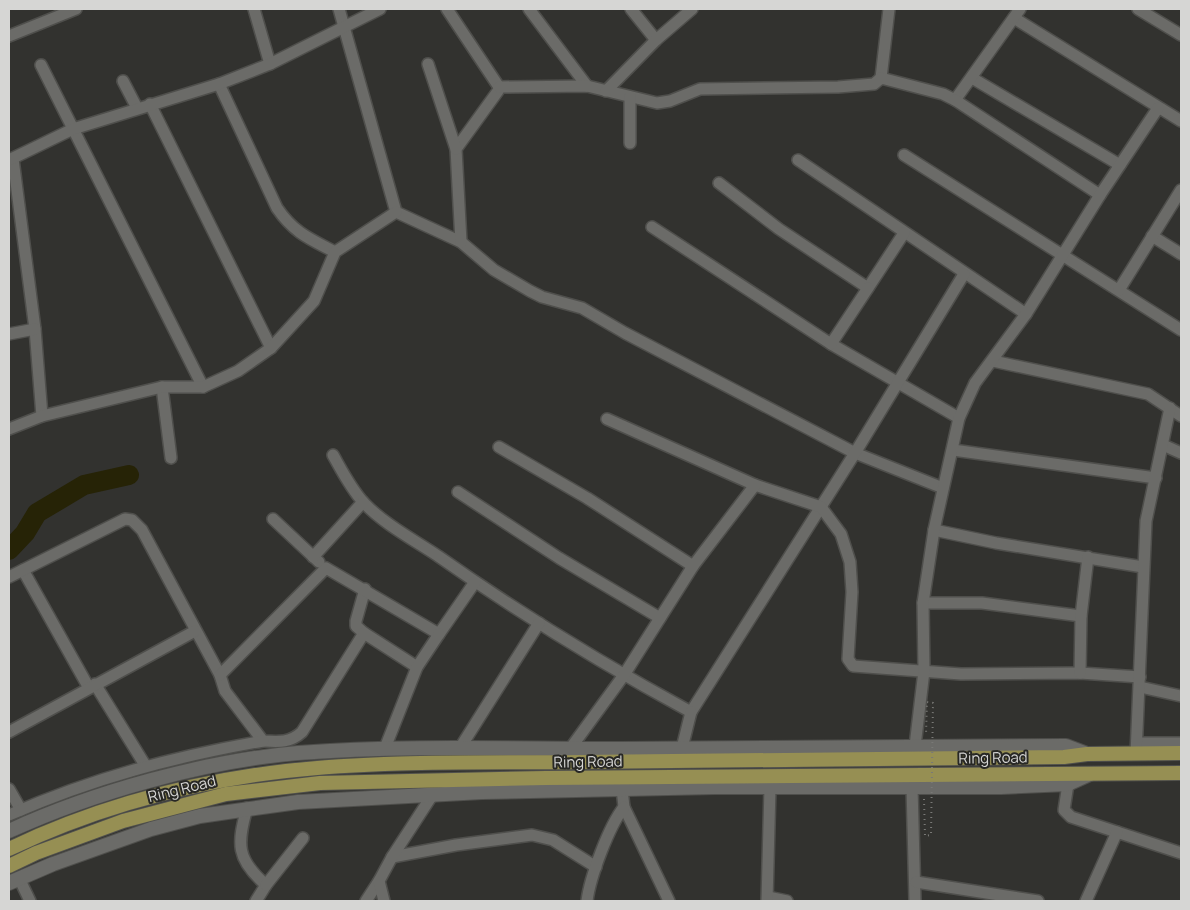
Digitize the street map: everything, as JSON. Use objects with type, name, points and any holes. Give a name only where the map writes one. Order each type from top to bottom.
[{"type":"highway","name":"Ring Road","points":[[9,850],[35,837],[121,805],[217,782],[287,771],[409,764],[1064,757],[1136,748],[1181,753]]},
{"type":"highway","name":"Ring Road","points":[[9,866],[36,853],[123,820],[226,794],[320,783],[546,778],[1181,773]]},
{"type":"street","points":[[9,36],[53,13],[76,9]]},
{"type":"street","points":[[254,9],[270,64]]},
{"type":"street","points":[[339,9],[396,212],[461,242],[494,270],[530,291],[591,312],[625,333],[855,453],[943,488]]},
{"type":"street","points":[[42,416],[35,329],[11,160],[73,129],[219,84],[270,64],[380,9]]},
{"type":"street","points":[[447,9],[499,87],[498,92],[456,149]]},
{"type":"street","points":[[529,9],[587,86]]},
{"type":"street","points":[[631,9],[656,40]]},
{"type":"street","points":[[606,91],[656,40],[692,9]]},
{"type":"street","points":[[499,87],[587,86],[657,103],[679,98],[690,91],[700,89],[838,87],[874,84],[881,78],[889,9]]},
{"type":"street","points":[[1138,9],[1181,35]]},
{"type":"street","points":[[955,100],[1017,13],[1181,122]]},
{"type":"street","points":[[428,64],[456,149],[461,242]]},
{"type":"street","points":[[41,65],[203,387]]},
{"type":"street","points":[[881,78],[943,94],[955,100],[1100,195]]},
{"type":"street","points":[[972,78],[1120,165]]},
{"type":"street","points":[[123,81],[138,108]]},
{"type":"street","points":[[219,84],[277,208],[289,225],[302,235],[336,252]]},
{"type":"street","points":[[630,97],[630,143]]},
{"type":"street","points":[[150,104],[270,348]]},
{"type":"street","points":[[915,746],[924,671],[923,603],[934,530],[959,418],[975,383],[1026,314],[1064,256],[1100,195],[1158,108]]},
{"type":"street","points":[[904,155],[1181,330]]},
{"type":"street","points":[[798,160],[964,274],[1026,314]]},
{"type":"street","points":[[719,183],[779,229],[868,288]]},
{"type":"street","points":[[1119,290],[1181,190]]},
{"type":"street","points":[[9,429],[42,416],[162,387],[203,387],[238,371],[270,348],[314,301],[336,252],[396,212]]},
{"type":"street","points":[[652,227],[831,344],[959,418]]},
{"type":"street","points":[[831,344],[904,233]]},
{"type":"street","points":[[1152,236],[1181,254]]},
{"type":"street","points":[[682,748],[691,712],[855,453],[964,274]]},
{"type":"street","points":[[9,334],[35,329]]},
{"type":"street","points":[[993,361],[1148,394],[1181,416]]},
{"type":"street","points":[[162,387],[171,458]]},
{"type":"street","points":[[1170,408],[1146,521],[1142,567],[1140,682],[1136,748],[1181,743]]},
{"type":"street","points":[[608,419],[755,485],[821,507],[841,534],[850,562],[852,592],[848,659],[850,664],[961,674],[1080,673],[1140,682],[1181,696]]},
{"type":"street","points":[[1163,445],[1181,453]]},
{"type":"street","points":[[498,447],[587,498],[693,566]]},
{"type":"street","points":[[953,450],[1156,478]]},
{"type":"street","points":[[333,455],[363,502],[372,511],[475,582],[539,623],[624,675],[691,712]]},
{"type":"street","points":[[570,749],[624,675],[693,566],[755,485]]},
{"type":"street","points":[[458,492],[559,558],[660,618]]},
{"type":"street","points":[[313,557],[363,502]]},
{"type":"street","points":[[273,519],[326,568],[365,589],[439,634]]},
{"type":"street","points":[[9,577],[125,520],[132,520],[142,530],[220,675],[225,691],[264,741]]},
{"type":"street","points":[[934,530],[996,543],[1142,567]]},
{"type":"street","points":[[1080,673],[1081,616],[1088,557]]},
{"type":"street","points":[[220,675],[326,568]]},
{"type":"street","points":[[23,570],[92,686],[145,765]]},
{"type":"street","points":[[385,748],[417,667],[475,582]]},
{"type":"street","points":[[365,589],[356,626],[417,667]]},
{"type":"street","points":[[923,603],[982,603],[1081,616]]},
{"type":"street","points":[[460,748],[539,623]]},
{"type":"street","points":[[9,732],[195,631]]},
{"type":"street","points":[[9,815],[88,784],[145,765],[264,741],[283,742],[294,740],[302,732],[364,633]]},
{"type":"street","points":[[9,831],[75,806],[177,774],[296,754],[385,748],[570,749],[915,746],[1066,746],[1087,754]]},
{"type":"street","points":[[30,901],[14,881],[151,829],[200,816],[246,808],[343,798],[433,794],[770,787],[1001,787],[1068,784],[1093,773]]},
{"type":"street","points":[[1068,784],[1063,805],[1067,814],[1083,822],[1181,853]]},
{"type":"street","points":[[770,787],[768,899],[787,901]]},
{"type":"street","points":[[912,787],[915,901]]},
{"type":"street","points":[[9,789],[21,810]]},
{"type":"street","points":[[622,789],[624,807],[669,901]]},
{"type":"street","points":[[366,901],[433,794]]},
{"type":"street","points":[[587,901],[589,884],[612,826],[624,807]]},
{"type":"street","points":[[246,808],[240,832],[240,846],[244,861],[252,873],[266,885]]},
{"type":"street","points":[[1086,901],[1117,832]]},
{"type":"street","points":[[392,857],[456,845],[532,835],[553,840],[596,867]]},
{"type":"street","points":[[256,901],[266,885],[303,838]]},
{"type":"street","points":[[380,881],[384,901]]},
{"type":"street","points":[[916,882],[1038,901]]},
{"type":"path","points":[[924,799],[925,836],[931,835],[932,703],[927,702],[926,735]]},
{"type":"waterway","points":[[9,550],[25,533],[37,513],[84,485],[129,475]]}]
